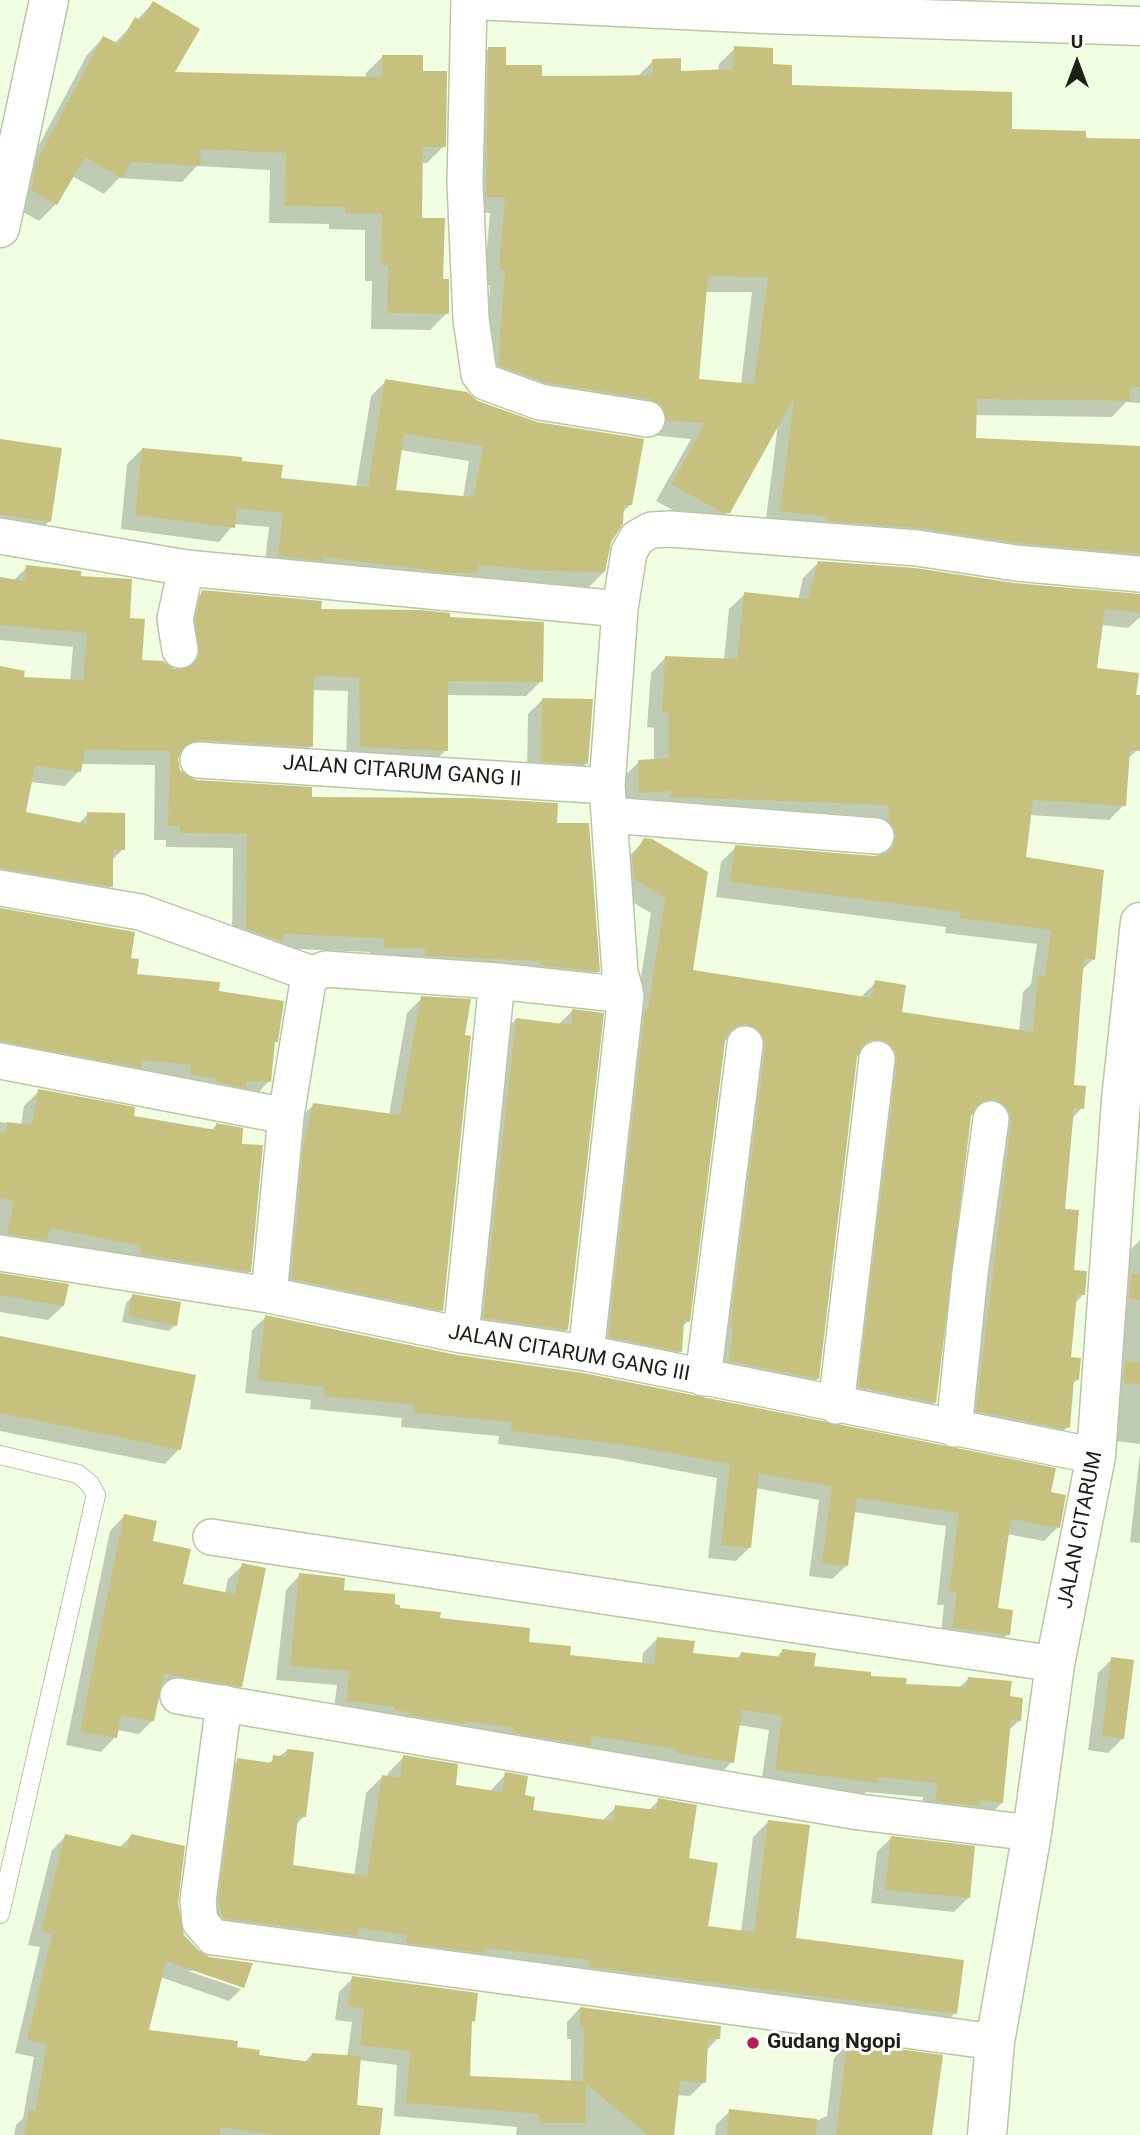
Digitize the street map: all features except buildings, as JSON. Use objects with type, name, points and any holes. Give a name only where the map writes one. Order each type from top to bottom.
[{"type":"street","points":[[0,228],[49,0]]},
{"type":"street","points":[[469,0],[465,183],[471,319],[479,374],[485,382],[540,402],[647,419]]},
{"type":"street","points":[[474,0],[765,15],[1140,26]]},
{"type":"street","points":[[586,1353],[626,995],[620,972],[608,800],[620,609],[629,552],[637,538],[651,530],[671,529],[917,548],[1016,563],[1140,574]]},
{"type":"street","points":[[0,536],[186,568],[620,609]]},
{"type":"street","points":[[180,650],[175,619],[186,568]]},
{"type":"street","name":"JALAN CITARUM GANG II","points":[[198,760],[608,800],[876,836]]},
{"type":"street","points":[[0,888],[140,912],[312,974],[326,969],[498,981],[626,995]]},
{"type":"street","name":"JALAN CITARUM","points":[[987,2135],[996,2042],[1032,1833],[1055,1664],[1096,1455],[1121,1100],[1140,922]]},
{"type":"street","points":[[269,1295],[286,1116],[308,982],[312,974]]},
{"type":"street","points":[[461,1335],[498,981]]},
{"type":"street","points":[[703,1378],[745,1044]]},
{"type":"street","points":[[836,1406],[877,1059]]},
{"type":"street","points":[[0,1061],[286,1116]]},
{"type":"street","points":[[954,1429],[970,1273],[991,1119]]},
{"type":"street","name":"JALAN CITARUM GANG III","points":[[0,1253],[269,1295],[461,1335],[586,1353],[836,1406],[1096,1455]]},
{"type":"street","points":[[211,1537],[1055,1664]]},
{"type":"street","points":[[178,1696],[859,1812],[1032,1833]]},
{"type":"street","points":[[225,1703],[198,1901],[200,1922],[213,1937],[996,2042]]},
{"type":"lane","points":[[0,1455],[78,1474],[90,1483],[96,1495],[0,1914]]},
{"type":"place","name":"Gudang Ngopi","points":[[753,2043]]}]
